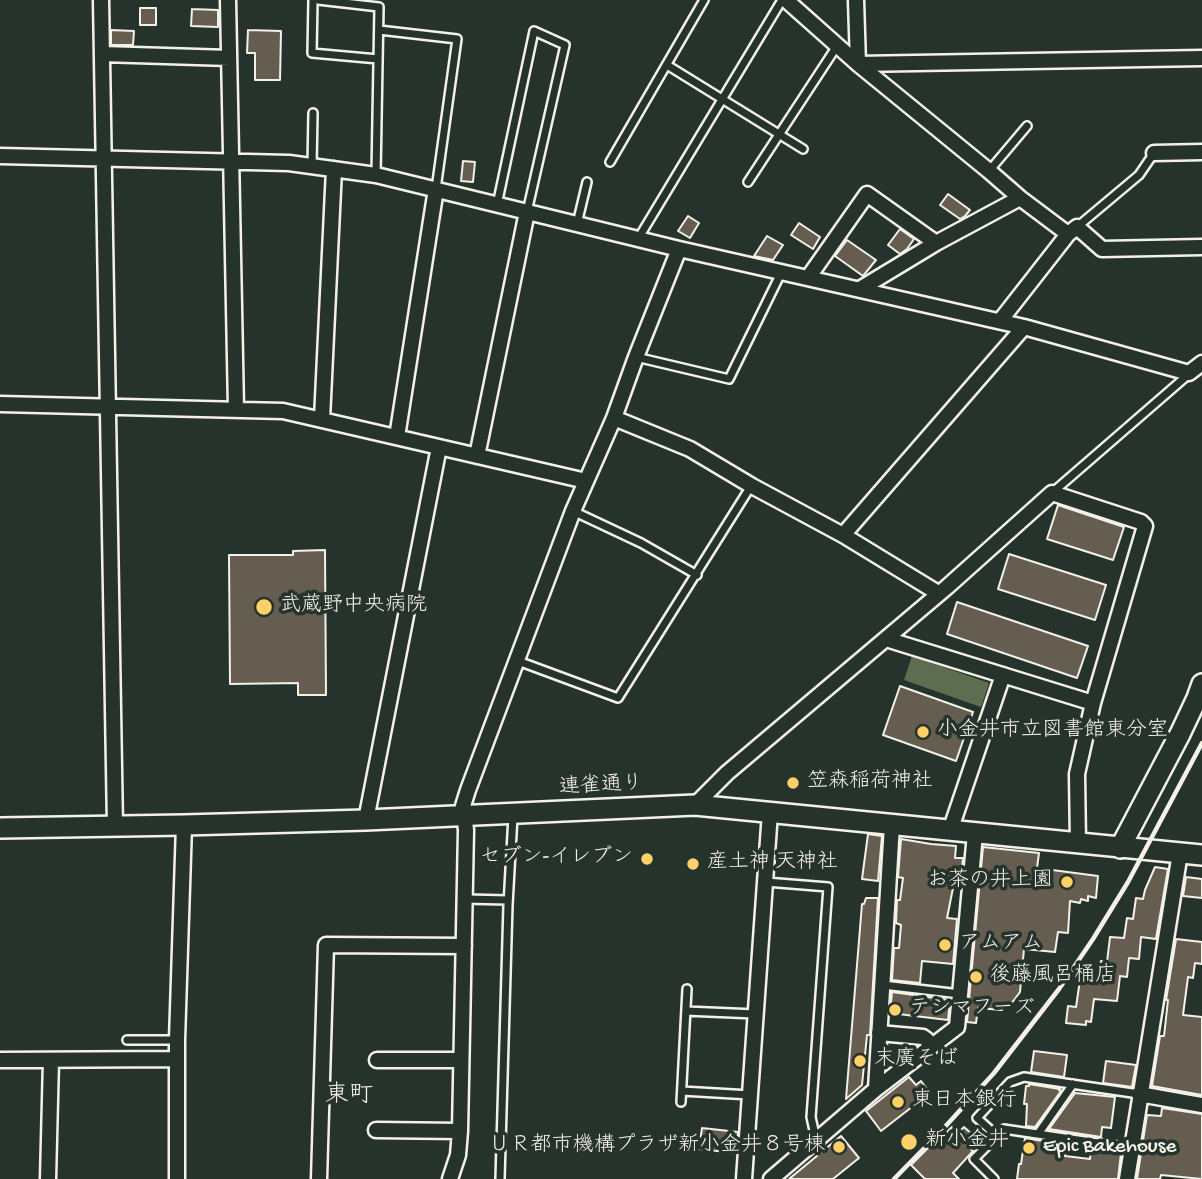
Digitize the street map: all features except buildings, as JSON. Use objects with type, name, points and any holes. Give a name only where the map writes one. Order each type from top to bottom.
[{"type":"main road","points":[[1120,848],[1180,734],[1202,684]]},
{"type":"main road","name":"連雀通り","points":[[0,828],[465,817],[695,805],[1202,855]]},
{"type":"street","points":[[101,0],[115,826]]},
{"type":"street","points":[[228,0],[236,409]]},
{"type":"street","points":[[784,0],[1020,198],[1102,250],[1202,247]]},
{"type":"street","points":[[856,0],[858,64]]},
{"type":"street","points":[[102,54],[229,58]]},
{"type":"street","points":[[858,64],[1202,58]]},
{"type":"street","points":[[1154,153],[1202,152]]},
{"type":"street","points":[[0,156],[289,163],[376,175],[781,273],[1000,321],[1189,373],[1202,363]]},
{"type":"street","points":[[322,419],[334,169]]},
{"type":"street","points":[[397,437],[436,189]]},
{"type":"street","points":[[808,278],[867,194],[936,243]]},
{"type":"street","points":[[860,289],[936,243],[1020,198]]},
{"type":"street","points":[[477,456],[527,212]]},
{"type":"street","points":[[1000,321],[1072,230]]},
{"type":"street","points":[[450,1179],[458,1155],[460,1131],[466,830],[463,806],[573,511],[614,418],[679,249]]},
{"type":"street","points":[[843,535],[1024,327]]},
{"type":"street","points":[[0,404],[283,411],[586,481]]},
{"type":"street","points":[[614,418],[690,449],[843,535],[938,593]]},
{"type":"street","points":[[366,820],[439,447]]},
{"type":"street","points":[[695,805],[727,773],[886,639],[1052,493],[1141,522],[1145,526],[1093,703],[1077,774],[1078,844]]},
{"type":"street","points":[[886,639],[1093,703]]},
{"type":"street","points":[[950,831],[1003,675]]},
{"type":"street","points":[[744,1179],[770,812]]},
{"type":"street","points":[[177,1179],[177,1040],[184,825]]},
{"type":"street","points":[[876,1090],[892,825]]},
{"type":"street","points":[[771,1179],[876,1090],[957,1027],[975,834]]},
{"type":"street","points":[[1127,1179],[1180,853]]},
{"type":"street","points":[[319,1179],[326,945],[464,946]]},
{"type":"street","points":[[879,1033],[923,1037],[930,1047]]},
{"type":"street","points":[[0,1060],[177,1059]]},
{"type":"street","points":[[48,1179],[51,1060]]},
{"type":"street","points":[[377,1060],[461,1060]]},
{"type":"street","points":[[1139,1094],[1202,1105]]},
{"type":"street","points":[[376,1130],[460,1131]]},
{"type":"lane","points":[[376,175],[379,7],[315,0],[312,53],[378,59]]},
{"type":"lane","points":[[610,162],[704,0]]},
{"type":"lane","points":[[638,239],[784,0]]},
{"type":"lane","points":[[379,30],[457,39],[436,189]]},
{"type":"lane","points":[[497,205],[534,31],[565,45],[527,212]]},
{"type":"lane","points":[[748,183],[837,46]]},
{"type":"lane","points":[[667,65],[803,149]]},
{"type":"lane","points":[[312,166],[313,113]]},
{"type":"lane","points":[[989,171],[1027,126]]},
{"type":"lane","points":[[1072,230],[1139,175],[1154,153]]},
{"type":"lane","points":[[577,224],[587,183]]},
{"type":"lane","points":[[636,357],[729,379],[781,273]]},
{"type":"lane","points":[[1052,493],[1189,373]]},
{"type":"lane","points":[[518,661],[618,698],[752,486]]},
{"type":"lane","points":[[573,511],[641,543],[696,575]]},
{"type":"lane","points":[[500,1179],[513,814]]},
{"type":"lane","points":[[766,882],[828,887],[811,1117],[816,1140]]},
{"type":"lane","points":[[464,899],[508,900]]},
{"type":"lane","points":[[882,985],[960,994]]},
{"type":"lane","points":[[681,1102],[687,989]]},
{"type":"lane","points":[[686,1010],[756,1014]]},
{"type":"lane","points":[[127,1040],[177,1040]]},
{"type":"lane","points":[[997,1136],[977,1118],[1010,1082],[1024,1077],[1139,1094]]},
{"type":"lane","points":[[1038,1134],[1073,1084]]},
{"type":"lane","points":[[682,1091],[750,1095]]},
{"type":"lane","points":[[994,1179],[974,1159],[1004,1129],[1131,1148]]},
{"type":"green space","points":[[912,656],[989,683],[981,707],[904,680]]},
{"type":"railway","points":[[894,1179],[994,1073],[1059,989],[1128,882],[1202,743]]},
{"type":"place","name":"武蔵野中央病院","points":[[264,607]]},
{"type":"place","name":"小金井市立図書館東分室","points":[[923,732]]},
{"type":"place","name":"笠森稲荷神社","points":[[793,783]]},
{"type":"place","name":"セブン-イレブン","points":[[647,859]]},
{"type":"place","name":"産土神 天神社","points":[[693,864]]},
{"type":"place","name":"お茶の井上園","points":[[1067,882]]},
{"type":"place","name":"アムアム","points":[[945,945]]},
{"type":"place","name":"後藤風呂桶店","points":[[976,977]]},
{"type":"place","name":"テシマフーズ","points":[[895,1010]]},
{"type":"place","name":"末廣そば","points":[[860,1061]]},
{"type":"place","name":"東日本銀行","points":[[898,1102]]},
{"type":"place","name":"新小金井","points":[[909,1142]]},
{"type":"place","name":"ＵＲ都市機構プラザ新小金井８号棟","points":[[839,1147]]},
{"type":"place","name":"Epic Bakehouse","points":[[1029,1148]]},
{"type":"district","name":"東町","points":[[349,1097]]}]
